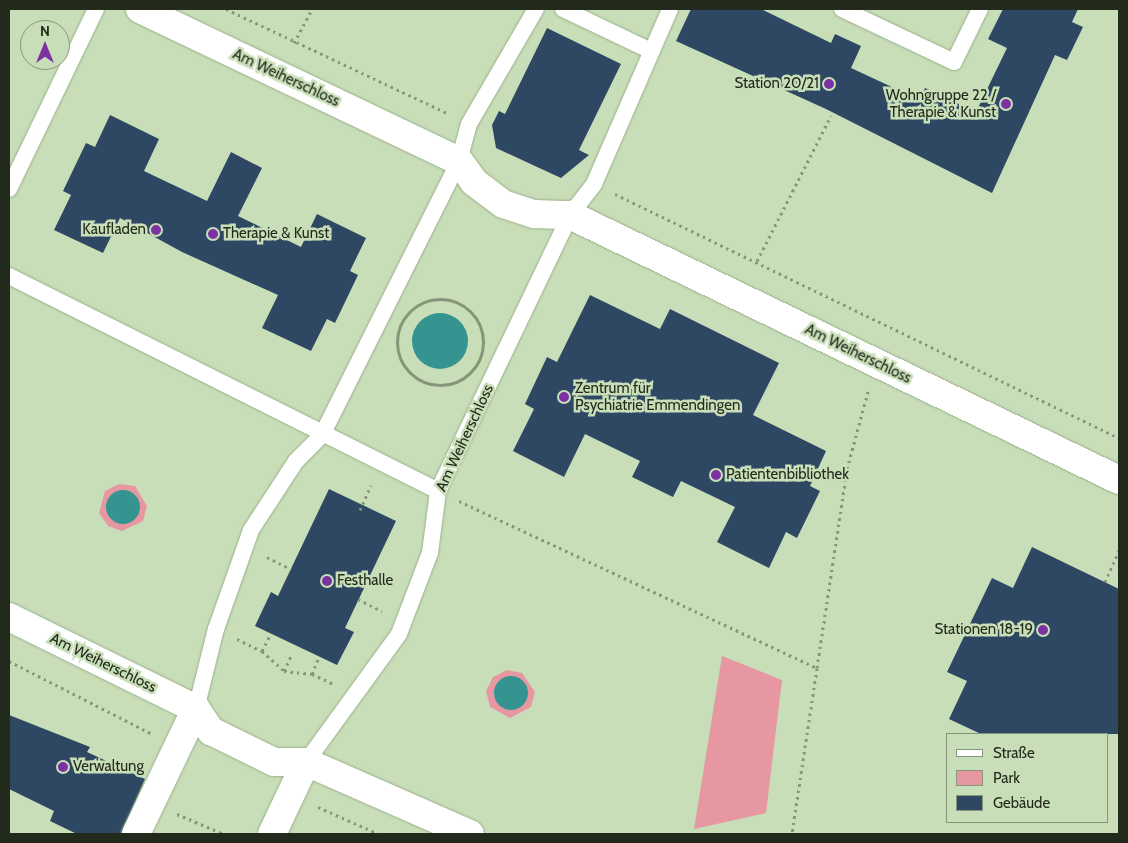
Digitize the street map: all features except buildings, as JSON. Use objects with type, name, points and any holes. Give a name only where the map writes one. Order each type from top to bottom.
[{"type":"street","name":"Am Weiherschloss","points":[[140,9],[459,161],[474,182],[503,204],[534,214],[570,215],[1119,480]]},
{"type":"street","name":"Am Weiherschloss","points":[[9,617],[196,709],[211,731],[274,762],[306,762],[470,834]]},
{"type":"street","points":[[136,834],[196,709]]},
{"type":"street","name":"Am Weiherschloss","points":[[272,834],[306,762]]},
{"type":"lane","points":[[9,189],[96,9]]},
{"type":"lane","points":[[196,709],[216,629],[251,530],[296,461],[322,435],[459,161],[469,124],[536,9]]},
{"type":"lane","points":[[563,9],[651,51]]},
{"type":"lane","name":"Am Weiherschloss","points":[[306,762],[399,634],[418,593],[430,553],[438,491],[570,215],[594,184],[670,9]]},
{"type":"lane","points":[[842,9],[954,62],[980,9]]},
{"type":"lane","points":[[9,276],[322,435],[438,491]]},
{"type":"path","points":[[226,9],[294,43],[469,124]]},
{"type":"path","points":[[294,43],[312,9]]},
{"type":"path","points":[[758,261],[831,116]]},
{"type":"path","points":[[594,184],[758,261],[1119,438]]},
{"type":"path","points":[[433,299],[452,301],[470,311],[483,335],[478,361],[470,373],[443,385],[414,376],[398,352],[401,323],[420,304],[433,299]]},
{"type":"path","points":[[792,834],[847,469],[875,362]]},
{"type":"path","points":[[360,510],[370,486]]},
{"type":"path","points":[[438,491],[817,668]]},
{"type":"path","points":[[1105,582],[1119,550]]},
{"type":"path","points":[[216,629],[262,651],[284,670],[312,674],[356,695]]},
{"type":"path","points":[[262,651],[271,633]]},
{"type":"path","points":[[284,670],[292,654]]},
{"type":"path","points":[[312,674],[319,657]]},
{"type":"path","points":[[9,661],[178,747]]},
{"type":"path","points":[[291,795],[379,834]]},
{"type":"path","points":[[152,802],[224,834]]},
{"type":"green space","points":[[119,484],[135,486],[147,506],[143,521],[122,531],[108,526],[99,513],[105,491]],"holes":[[[127,491],[133,493],[130,522],[120,523],[108,514],[108,500],[116,492]]]},
{"type":"green space","points":[[722,656],[782,680],[766,813],[694,829]]},
{"type":"green space","points":[[507,670],[522,673],[535,692],[531,707],[510,718],[490,707],[486,691],[493,677]],"holes":[[[509,677],[521,680],[513,710],[503,708],[494,696],[499,681]]]},
{"type":"water","points":[[434,313],[446,313],[460,321],[468,335],[466,352],[460,361],[446,369],[434,369],[424,364],[417,357],[412,347],[412,335],[417,325],[424,318]]},
{"type":"water","points":[[123,490],[135,495],[140,507],[135,519],[123,524],[111,519],[106,507],[111,495]]},
{"type":"water","points":[[511,676],[523,681],[528,693],[523,705],[511,710],[499,705],[494,693],[499,681]]},
{"type":"place","name":"Station 20/21","points":[[829,84]]},
{"type":"place","name":"Wohngruppe 22 / Therapie & Kunst","points":[[1006,104]]},
{"type":"place","name":"Kaufladen","points":[[156,230]]},
{"type":"place","name":"Therapie & Kunst","points":[[213,234]]},
{"type":"place","name":"Zentrum für Psychiatrie Emmendingen","points":[[564,397]]},
{"type":"place","name":"Patientenbibliothek","points":[[716,475]]},
{"type":"place","name":"Festhalle","points":[[327,581]]},
{"type":"place","name":"Stationen 18-19","points":[[1043,630]]},
{"type":"place","name":"Verwaltung","points":[[63,767]]}]
